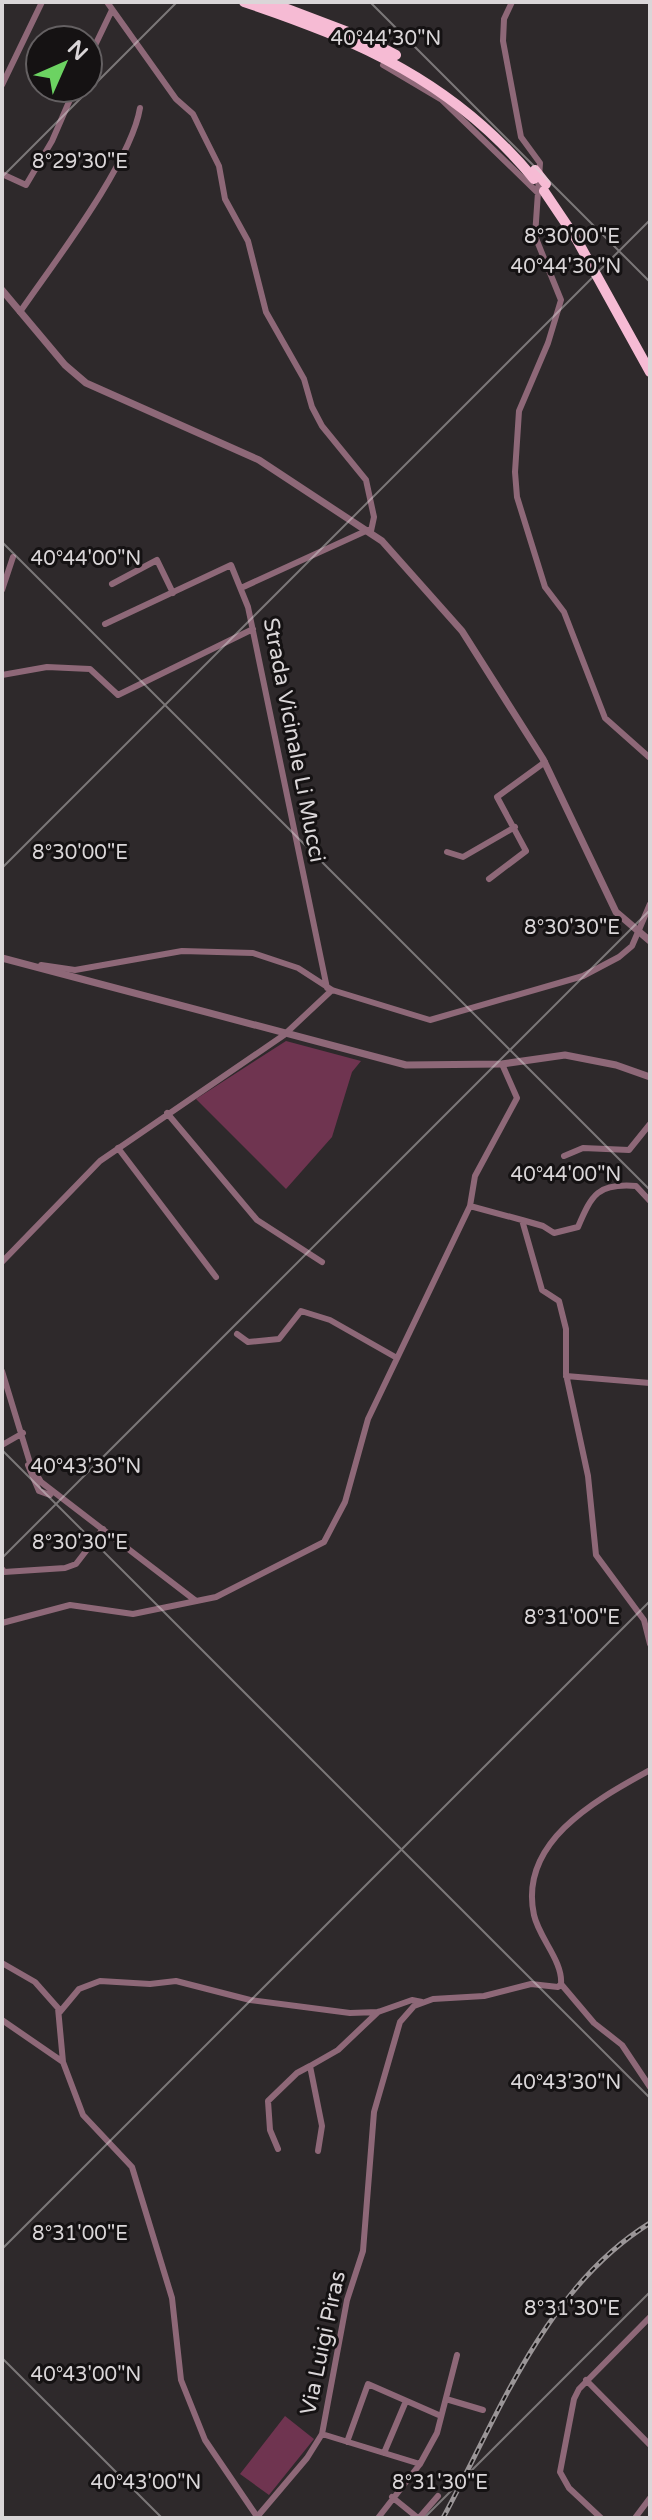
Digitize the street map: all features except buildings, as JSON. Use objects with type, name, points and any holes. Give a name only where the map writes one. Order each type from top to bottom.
[{"type":"highway","points":[[244,2],[347,39],[414,72],[486,127],[535,174]]},
{"type":"highway","points":[[269,2],[361,37],[422,70],[493,125],[535,174],[577,240],[650,372]]},
{"type":"highway","points":[[542,189],[590,250],[650,359]]},
{"type":"street","points":[[2,85],[42,2]]},
{"type":"street","points":[[107,2],[176,99],[193,114],[219,166],[225,199],[248,241],[266,312],[304,379],[312,407],[322,426],[366,480],[374,517],[370,531]]},
{"type":"street","points":[[512,2],[504,19],[503,41],[521,137],[540,163],[542,189],[535,236],[561,300],[547,346],[519,411],[515,472],[517,497],[545,587],[564,612],[605,718],[609,725],[649,754]]},
{"type":"street","points":[[104,27],[112,10]]},
{"type":"street","points":[[383,65],[442,100],[542,189]]},
{"type":"street","points":[[2,174],[26,185],[52,141],[68,104]]},
{"type":"street","points":[[20,312],[68,243],[116,164],[140,108]]},
{"type":"street","points":[[2,290],[65,365],[86,383],[259,460],[370,531],[453,616],[545,762],[611,902],[650,941]]},
{"type":"street","points":[[105,624],[231,565],[241,588],[370,531]]},
{"type":"street","points":[[2,590],[13,557]]},
{"type":"street","points":[[112,584],[157,560],[173,593]]},
{"type":"street","name":"Strada Vicinale Li Mucci","points":[[241,588],[253,629],[330,989]]},
{"type":"street","points":[[2,675],[47,667],[90,669],[118,695],[253,629]]},
{"type":"street","points":[[489,879],[526,852],[497,797],[545,762]]},
{"type":"street","points":[[447,852],[463,857],[515,827]]},
{"type":"street","points":[[28,964],[75,970],[182,951],[253,953],[298,968],[330,989],[430,1020],[583,976],[619,957],[632,946],[650,904]]},
{"type":"street","points":[[2,958],[406,1065],[502,1064],[549,1056],[577,1056],[650,1077]]},
{"type":"street","points":[[2,1262],[100,1161],[284,1035],[330,989]]},
{"type":"street","points":[[2,1623],[70,1605],[133,1614],[196,1601],[238,1589],[324,1542],[345,1502],[368,1419],[470,1206],[475,1176],[517,1098],[502,1064]]},
{"type":"street","points":[[167,1113],[257,1220],[322,1262]]},
{"type":"street","points":[[564,1156],[583,1148],[629,1150],[650,1124]]},
{"type":"street","points":[[118,1148],[216,1277]]},
{"type":"street","points":[[470,1206],[543,1226],[554,1233],[578,1227],[597,1191],[607,1187],[636,1186],[650,1201]]},
{"type":"street","points":[[522,1220],[542,1290],[559,1301],[566,1329],[566,1376],[588,1476],[596,1555],[644,1620],[650,1644]]},
{"type":"street","points":[[237,1334],[248,1342],[279,1339],[301,1311],[330,1320],[397,1358]]},
{"type":"street","points":[[2,1371],[30,1463],[41,1482],[196,1601]]},
{"type":"street","points":[[566,1376],[650,1383]]},
{"type":"street","points":[[2,1378],[21,1434]]},
{"type":"street","points":[[2,1445],[21,1434]]},
{"type":"street","points":[[2,1569],[4,1572],[30,1571],[76,1564],[103,1529]]},
{"type":"street","points":[[650,1770],[582,1809],[543,1857],[533,1900],[534,1914],[561,1984],[594,2023],[622,2045],[650,2087]]},
{"type":"street","points":[[2,1963],[35,1982],[48,1995],[59,2013],[63,2062],[83,2115],[132,2167],[172,2298],[181,2380],[205,2440],[257,2517]]},
{"type":"street","points":[[59,2013],[79,1989],[100,1981],[150,1984],[176,1981],[250,2000],[350,2013],[378,2012],[412,2000],[422,2002],[484,1996],[531,1984],[558,1987],[561,1984]]},
{"type":"street","name":"Via Luigi Piras","points":[[257,2517],[307,2458],[322,2434],[347,2300],[363,2251],[374,2112],[400,2022],[422,2002]]},
{"type":"street","points":[[278,2149],[270,2130],[268,2101],[297,2073],[338,2050],[378,2012]]},
{"type":"street","points":[[2,2020],[63,2062]]},
{"type":"street","points":[[310,2066],[322,2126],[318,2151]]},
{"type":"street","points":[[601,2518],[569,2488],[560,2472],[574,2399],[586,2380],[650,2317]]},
{"type":"street","points":[[380,2518],[392,2497],[420,2464],[437,2433],[457,2355]]},
{"type":"street","points":[[586,2380],[650,2445]]},
{"type":"street","points":[[347,2442],[368,2384],[441,2416]]},
{"type":"street","points":[[446,2399],[483,2410]]},
{"type":"street","points":[[384,2453],[406,2401]]},
{"type":"street","points":[[322,2434],[420,2464]]},
{"type":"street","points":[[392,2497],[418,2518],[438,2496]]},
{"type":"street","points":[[635,2518],[650,2498]]},
{"type":"shaded area","points":[[286,1041],[361,1061],[352,1072],[332,1137],[286,1189],[196,1099]]},
{"type":"shaded area","points":[[285,2416],[314,2439],[269,2495],[240,2474]]},
{"type":"railway","points":[[443,2518],[505,2396],[553,2317],[581,2282],[613,2250],[650,2223]]}]
